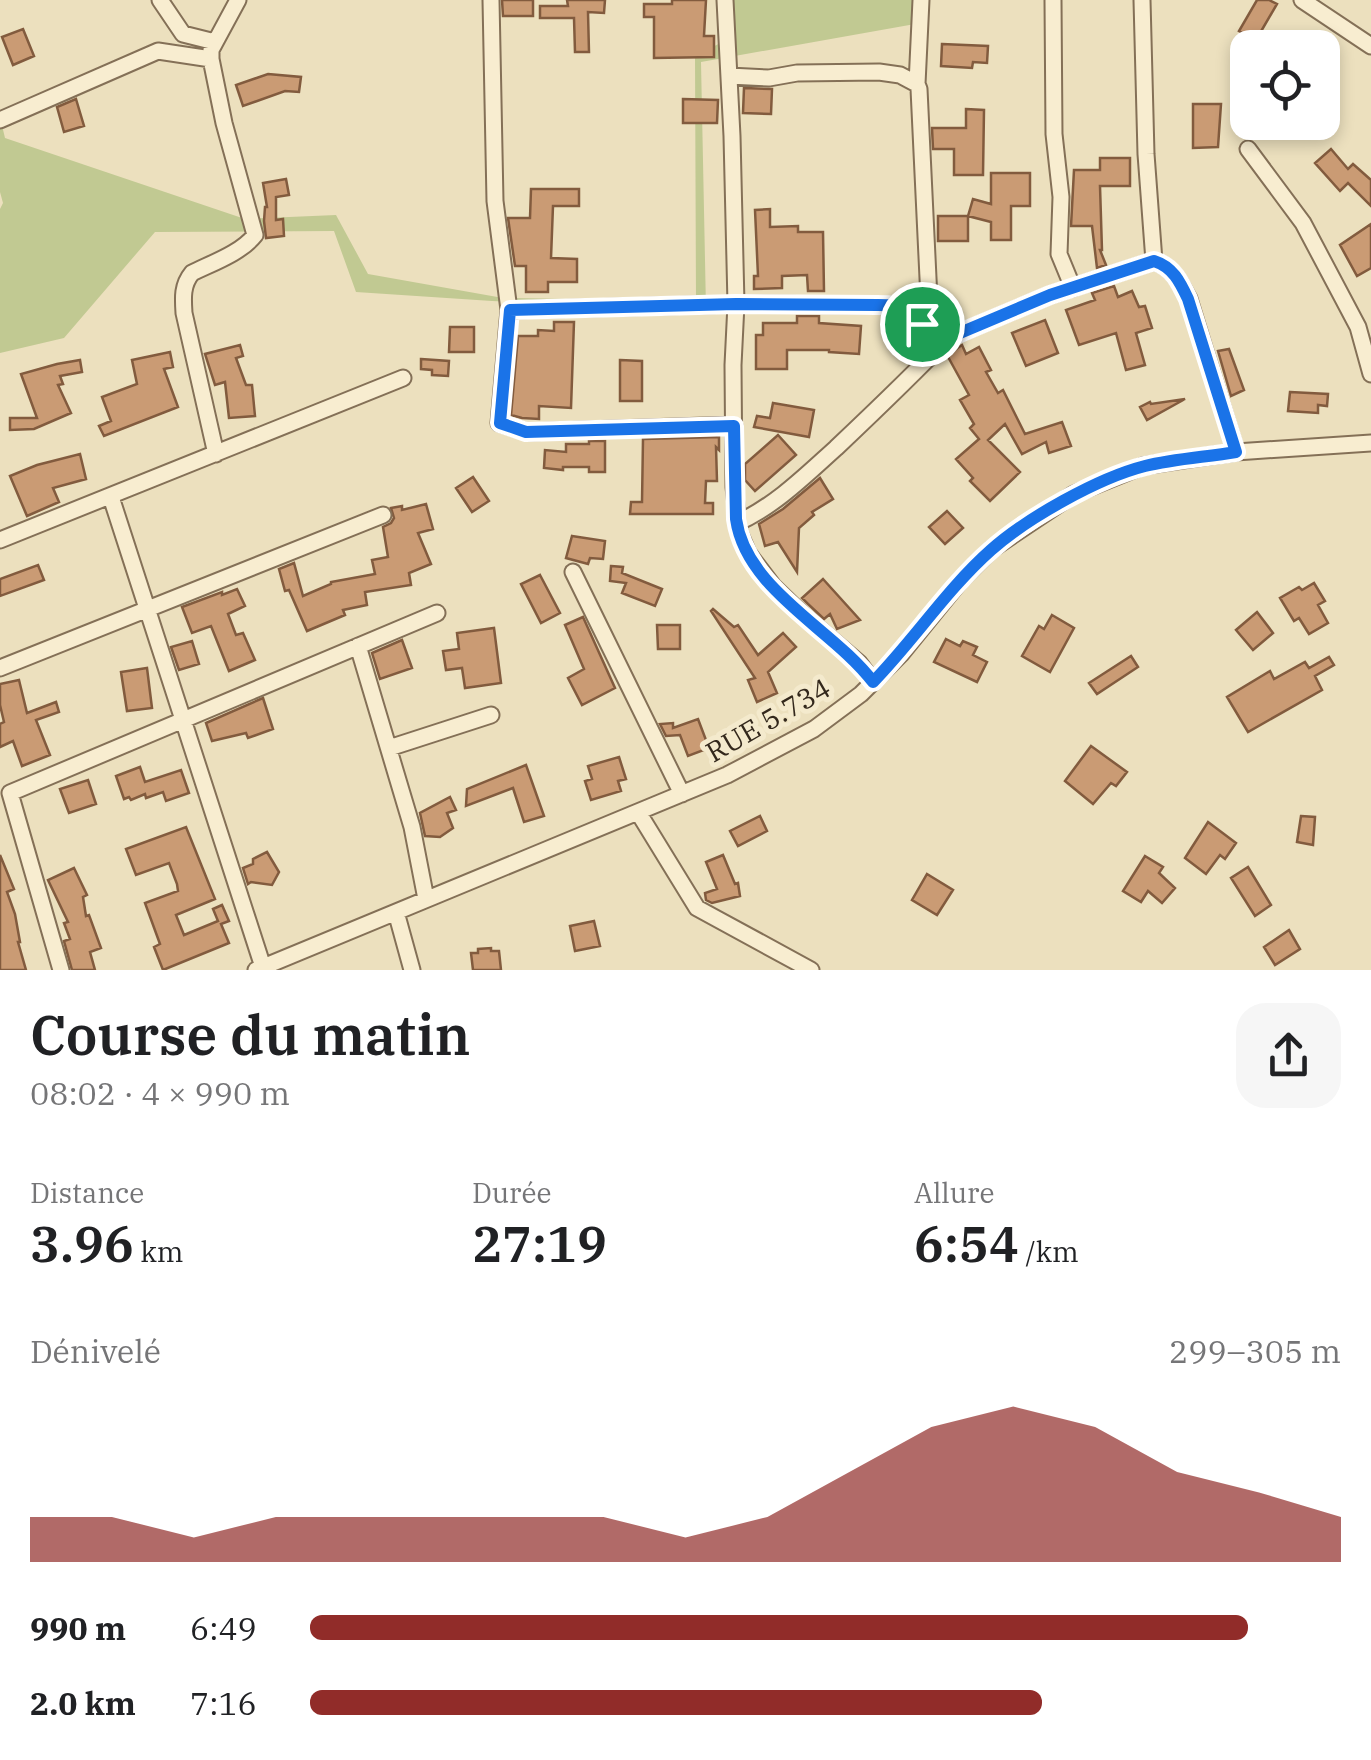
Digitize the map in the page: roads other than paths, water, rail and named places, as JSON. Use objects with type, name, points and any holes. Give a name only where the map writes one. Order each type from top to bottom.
[{"type":"street","points":[[160,0],[183,34],[216,42]]},
{"type":"street","points":[[216,454],[183,294],[192,273],[252,241],[255,235],[224,124],[211,59],[211,50],[238,0]]},
{"type":"street","points":[[491,0],[495,201],[510,310],[500,423],[526,432],[734,426]]},
{"type":"street","points":[[725,0],[736,304],[737,523],[759,570],[805,617],[859,662],[873,682]]},
{"type":"street","points":[[921,0],[917,84],[929,299],[922,324]]},
{"type":"street","points":[[1053,0],[1054,134],[1061,207],[1059,254],[1073,288]]},
{"type":"street","points":[[1142,0],[1146,154],[1154,261]]},
{"type":"street","points":[[1302,0],[1371,46]]},
{"type":"street","points":[[0,120],[158,51],[211,59]]},
{"type":"street","points":[[729,76],[879,72],[900,75],[917,84]]},
{"type":"street","points":[[1248,149],[1303,223],[1358,327],[1371,374]]},
{"type":"street","points":[[737,523],[799,482],[948,338],[1015,308],[1154,261],[1179,280],[1188,299],[1236,452]]},
{"type":"street","points":[[510,310],[736,304],[899,306],[916,316],[933,335],[948,338]]},
{"type":"street","points":[[0,540],[402,378]]},
{"type":"street","name":"RUE 5.734","points":[[259,968],[682,794],[814,729],[861,694],[901,654],[961,580],[992,549],[1074,494],[1143,466],[1236,452],[1371,444]]},
{"type":"street","points":[[111,497],[259,968]]},
{"type":"street","points":[[0,668],[383,516]]},
{"type":"street","points":[[573,572],[682,794]]},
{"type":"street","points":[[61,970],[10,793],[437,613]]},
{"type":"street","points":[[358,646],[412,827],[426,900]]},
{"type":"street","points":[[389,748],[491,716]]},
{"type":"street","points":[[638,812],[696,908],[810,970]]},
{"type":"street","points":[[396,912],[412,970]]}]
